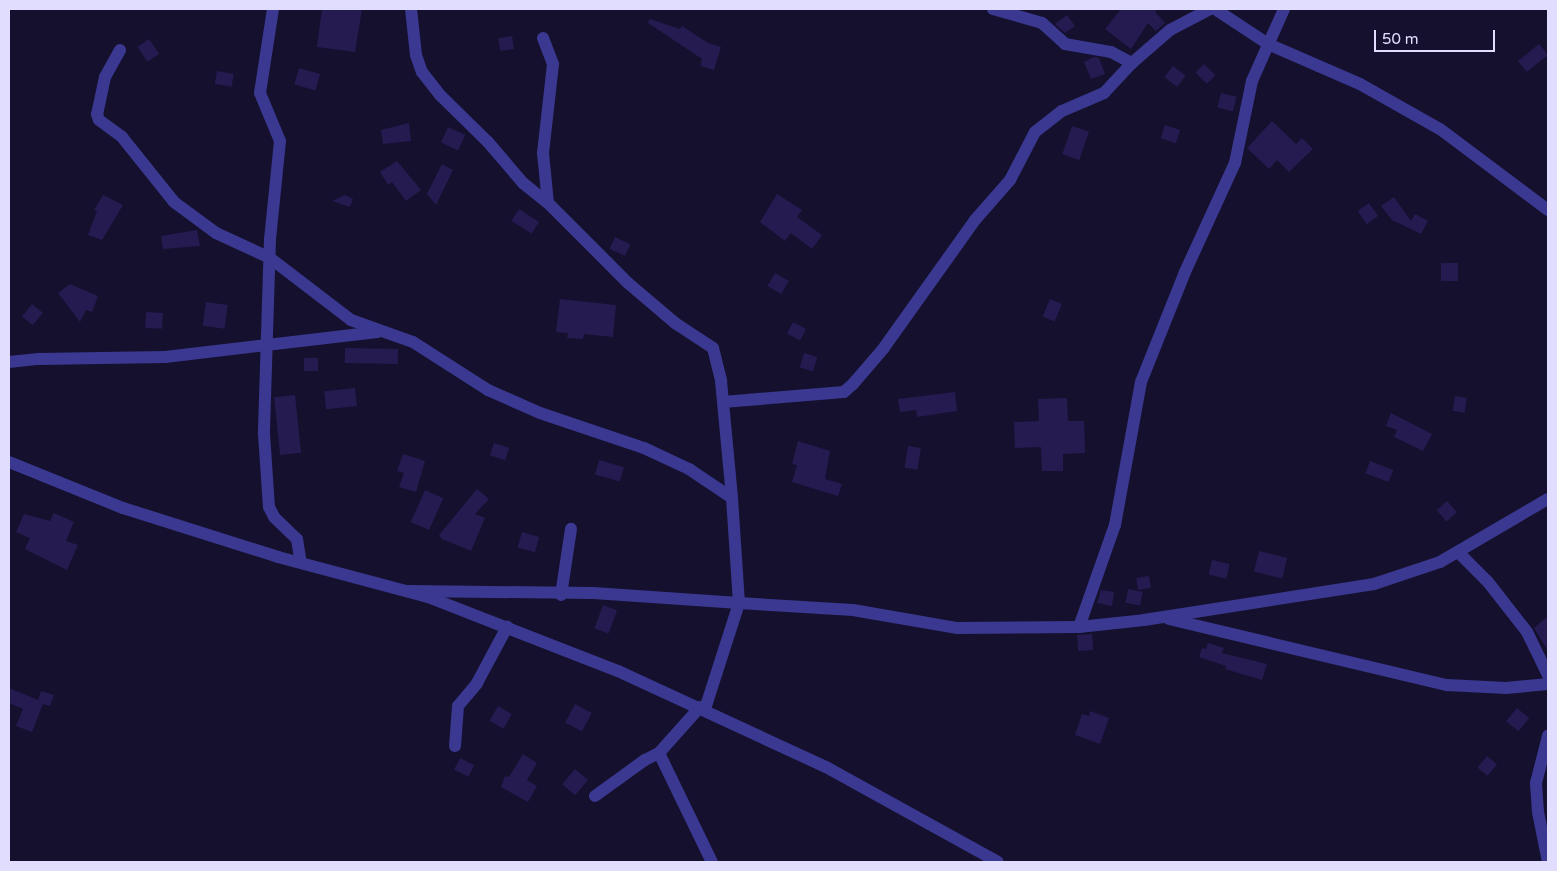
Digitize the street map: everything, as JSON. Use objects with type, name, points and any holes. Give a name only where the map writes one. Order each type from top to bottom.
[{"type":"street","points":[[273,9],[260,93],[280,141],[270,258],[264,434],[269,507],[274,517],[296,539],[301,563]]},
{"type":"street","points":[[411,9],[416,55],[422,72],[523,183],[548,203],[628,283],[675,323],[713,348],[723,402],[739,604],[703,708],[659,753],[644,760],[594,796]]},
{"type":"street","points":[[992,9],[1042,23],[1065,44],[1111,52],[1132,63]]},
{"type":"street","points":[[723,402],[844,392],[878,356],[975,220],[1010,180],[1035,132],[1062,111],[1104,93],[1132,63],[1170,30],[1210,9]]},
{"type":"street","points":[[1215,9],[1268,44],[1360,84],[1440,129],[1548,210]]},
{"type":"street","points":[[1079,627],[1115,526],[1141,382],[1185,272],[1235,163],[1252,81],[1284,9]]},
{"type":"street","points":[[542,38],[553,64],[543,153],[548,203]]},
{"type":"street","points":[[120,50],[105,76],[97,114],[99,120],[122,137],[174,202],[216,233],[270,258],[351,320],[378,332],[413,342],[467,378],[517,403],[652,452],[689,469],[732,498]]},
{"type":"street","points":[[9,362],[165,357],[378,332]]},
{"type":"street","points":[[9,462],[123,508],[301,563],[410,591],[507,627],[703,708],[826,767],[998,862]]},
{"type":"street","points":[[410,591],[561,595],[593,593],[853,610],[957,628],[1079,627],[1162,618],[1374,584],[1440,562],[1548,499]]},
{"type":"street","points":[[561,595],[571,529]]},
{"type":"street","points":[[1458,552],[1488,582],[1527,632],[1548,675]]},
{"type":"street","points":[[1162,618],[1447,685],[1506,688],[1548,684]]},
{"type":"street","points":[[455,746],[458,706],[477,683],[507,627]]},
{"type":"street","points":[[1548,736],[1536,782],[1538,812],[1548,862]]},
{"type":"street","points":[[659,753],[712,862]]},
{"type":"building","points":[[322,9],[362,9],[355,52],[317,47]]},
{"type":"building","points":[[1121,9],[1157,9],[1155,12],[1165,23],[1156,31],[1148,23],[1131,49],[1105,29]]},
{"type":"building","points":[[1067,15],[1075,26],[1065,33],[1055,24]]},
{"type":"building","points":[[650,19],[680,29],[682,26],[708,43],[721,47],[714,70],[700,66],[702,59],[648,23]]},
{"type":"building","points":[[512,36],[514,49],[500,51],[498,38]]},
{"type":"building","points":[[149,39],[159,54],[147,62],[137,47]]},
{"type":"building","points":[[1539,44],[1548,55],[1527,72],[1518,61]]},
{"type":"building","points":[[1094,57],[1099,58],[1105,74],[1091,79],[1084,62]]},
{"type":"building","points":[[1204,64],[1215,75],[1207,84],[1196,72]]},
{"type":"building","points":[[1173,66],[1186,76],[1177,87],[1164,77]]},
{"type":"building","points":[[299,68],[320,74],[315,90],[294,84]]},
{"type":"building","points":[[217,71],[234,74],[231,87],[215,84]]},
{"type":"building","points":[[1221,93],[1237,97],[1233,111],[1217,108]]},
{"type":"building","points":[[1272,121],[1296,144],[1302,138],[1313,149],[1289,172],[1277,160],[1269,169],[1247,148]]},
{"type":"building","points":[[409,123],[411,141],[383,144],[381,130]]},
{"type":"building","points":[[1165,125],[1180,130],[1176,143],[1161,138]]},
{"type":"building","points":[[1072,126],[1089,132],[1079,160],[1062,154]]},
{"type":"building","points":[[448,127],[465,135],[458,150],[441,142]]},
{"type":"building","points":[[397,161],[421,190],[406,201],[392,182],[388,185],[380,172]]},
{"type":"building","points":[[442,164],[453,170],[436,205],[427,194]]},
{"type":"building","points":[[777,194],[802,210],[797,217],[822,235],[812,249],[791,233],[785,241],[760,222]]},
{"type":"building","points":[[103,195],[123,205],[102,240],[88,235],[97,211],[94,210]]},
{"type":"building","points":[[345,195],[353,199],[350,207],[332,201]]},
{"type":"building","points":[[1394,197],[1411,221],[1415,214],[1428,221],[1421,234],[1392,220],[1381,206]]},
{"type":"building","points":[[1369,203],[1378,216],[1367,224],[1358,211]]},
{"type":"building","points":[[519,209],[539,222],[532,234],[511,221]]},
{"type":"building","points":[[197,230],[200,246],[163,249],[161,236]]},
{"type":"building","points":[[615,237],[630,244],[625,256],[610,249]]},
{"type":"building","points":[[1441,263],[1458,263],[1458,281],[1441,281]]},
{"type":"building","points":[[775,273],[789,281],[781,294],[768,286]]},
{"type":"building","points":[[70,284],[98,296],[92,312],[86,310],[80,322],[58,293]]},
{"type":"building","points":[[560,299],[616,305],[613,337],[584,334],[583,339],[567,338],[568,333],[556,332]]},
{"type":"building","points":[[1050,299],[1062,304],[1055,322],[1043,316]]},
{"type":"building","points":[[206,302],[228,305],[224,329],[203,326]]},
{"type":"building","points":[[32,304],[43,313],[33,325],[22,316]]},
{"type":"building","points":[[146,312],[163,313],[162,329],[145,328]]},
{"type":"building","points":[[793,322],[806,329],[800,341],[787,333]]},
{"type":"building","points":[[345,348],[398,349],[398,364],[345,363]]},
{"type":"building","points":[[804,353],[817,357],[813,371],[800,367]]},
{"type":"building","points":[[304,358],[318,358],[318,371],[304,371]]},
{"type":"building","points":[[355,388],[357,406],[326,409],[324,391]]},
{"type":"building","points":[[955,392],[957,411],[917,417],[916,410],[900,412],[898,399]]},
{"type":"building","points":[[295,395],[301,453],[280,455],[274,397]]},
{"type":"building","points":[[1455,396],[1467,398],[1465,413],[1453,411]]},
{"type":"building","points":[[1067,398],[1068,421],[1084,421],[1085,453],[1063,454],[1063,471],[1042,471],[1041,447],[1015,448],[1014,422],[1039,421],[1038,399]]},
{"type":"building","points":[[1391,413],[1432,434],[1423,451],[1394,437],[1397,430],[1386,426]]},
{"type":"building","points":[[798,441],[830,451],[825,479],[842,484],[838,496],[792,482],[797,465],[792,464]]},
{"type":"building","points":[[494,443],[509,448],[505,460],[490,455]]},
{"type":"building","points":[[908,446],[921,448],[917,470],[905,468]]},
{"type":"building","points":[[403,454],[425,461],[416,492],[399,487],[404,473],[397,471]]},
{"type":"building","points":[[599,460],[624,467],[620,482],[595,474]]},
{"type":"building","points":[[1370,461],[1393,470],[1389,482],[1365,473]]},
{"type":"building","points":[[477,489],[489,499],[475,514],[485,518],[471,551],[442,539],[439,535]]},
{"type":"building","points":[[425,490],[443,498],[429,530],[411,522]]},
{"type":"building","points":[[1447,501],[1457,512],[1447,522],[1437,510]]},
{"type":"building","points":[[54,513],[74,522],[66,541],[78,545],[67,570],[25,549],[30,538],[16,532],[24,514],[50,521]]},
{"type":"building","points":[[522,532],[539,537],[535,552],[518,547]]},
{"type":"building","points":[[1259,551],[1287,558],[1282,578],[1254,571]]},
{"type":"building","points":[[1212,560],[1230,564],[1226,579],[1209,575]]},
{"type":"building","points":[[1149,576],[1151,588],[1138,590],[1136,578]]},
{"type":"building","points":[[1128,589],[1143,592],[1140,606],[1125,603]]},
{"type":"building","points":[[1101,590],[1114,592],[1112,606],[1097,603]]},
{"type":"building","points":[[603,605],[617,610],[609,634],[594,628]]},
{"type":"building","points":[[1548,616],[1548,651],[1534,628]]},
{"type":"building","points":[[1092,634],[1093,650],[1078,651],[1077,635]]},
{"type":"building","points":[[1208,643],[1224,648],[1222,653],[1267,664],[1262,680],[1225,669],[1226,666],[1199,657],[1202,648],[1206,649]]},
{"type":"building","points":[[9,688],[38,700],[41,691],[54,695],[50,706],[43,704],[32,732],[16,726],[23,709],[9,703]]},
{"type":"building","points":[[575,704],[592,713],[582,731],[565,723]]},
{"type":"building","points":[[498,706],[512,714],[503,729],[490,721]]},
{"type":"building","points":[[1517,708],[1529,718],[1518,731],[1506,721]]},
{"type":"building","points":[[1090,711],[1109,718],[1100,744],[1075,735],[1082,714],[1089,716]]},
{"type":"building","points":[[523,754],[537,763],[527,780],[537,786],[528,802],[501,787],[505,776],[509,777]]},
{"type":"building","points":[[1487,756],[1497,764],[1488,776],[1478,768]]},
{"type":"building","points":[[460,758],[474,765],[468,777],[454,770]]},
{"type":"building","points":[[575,769],[588,780],[575,795],[562,784]]}]
